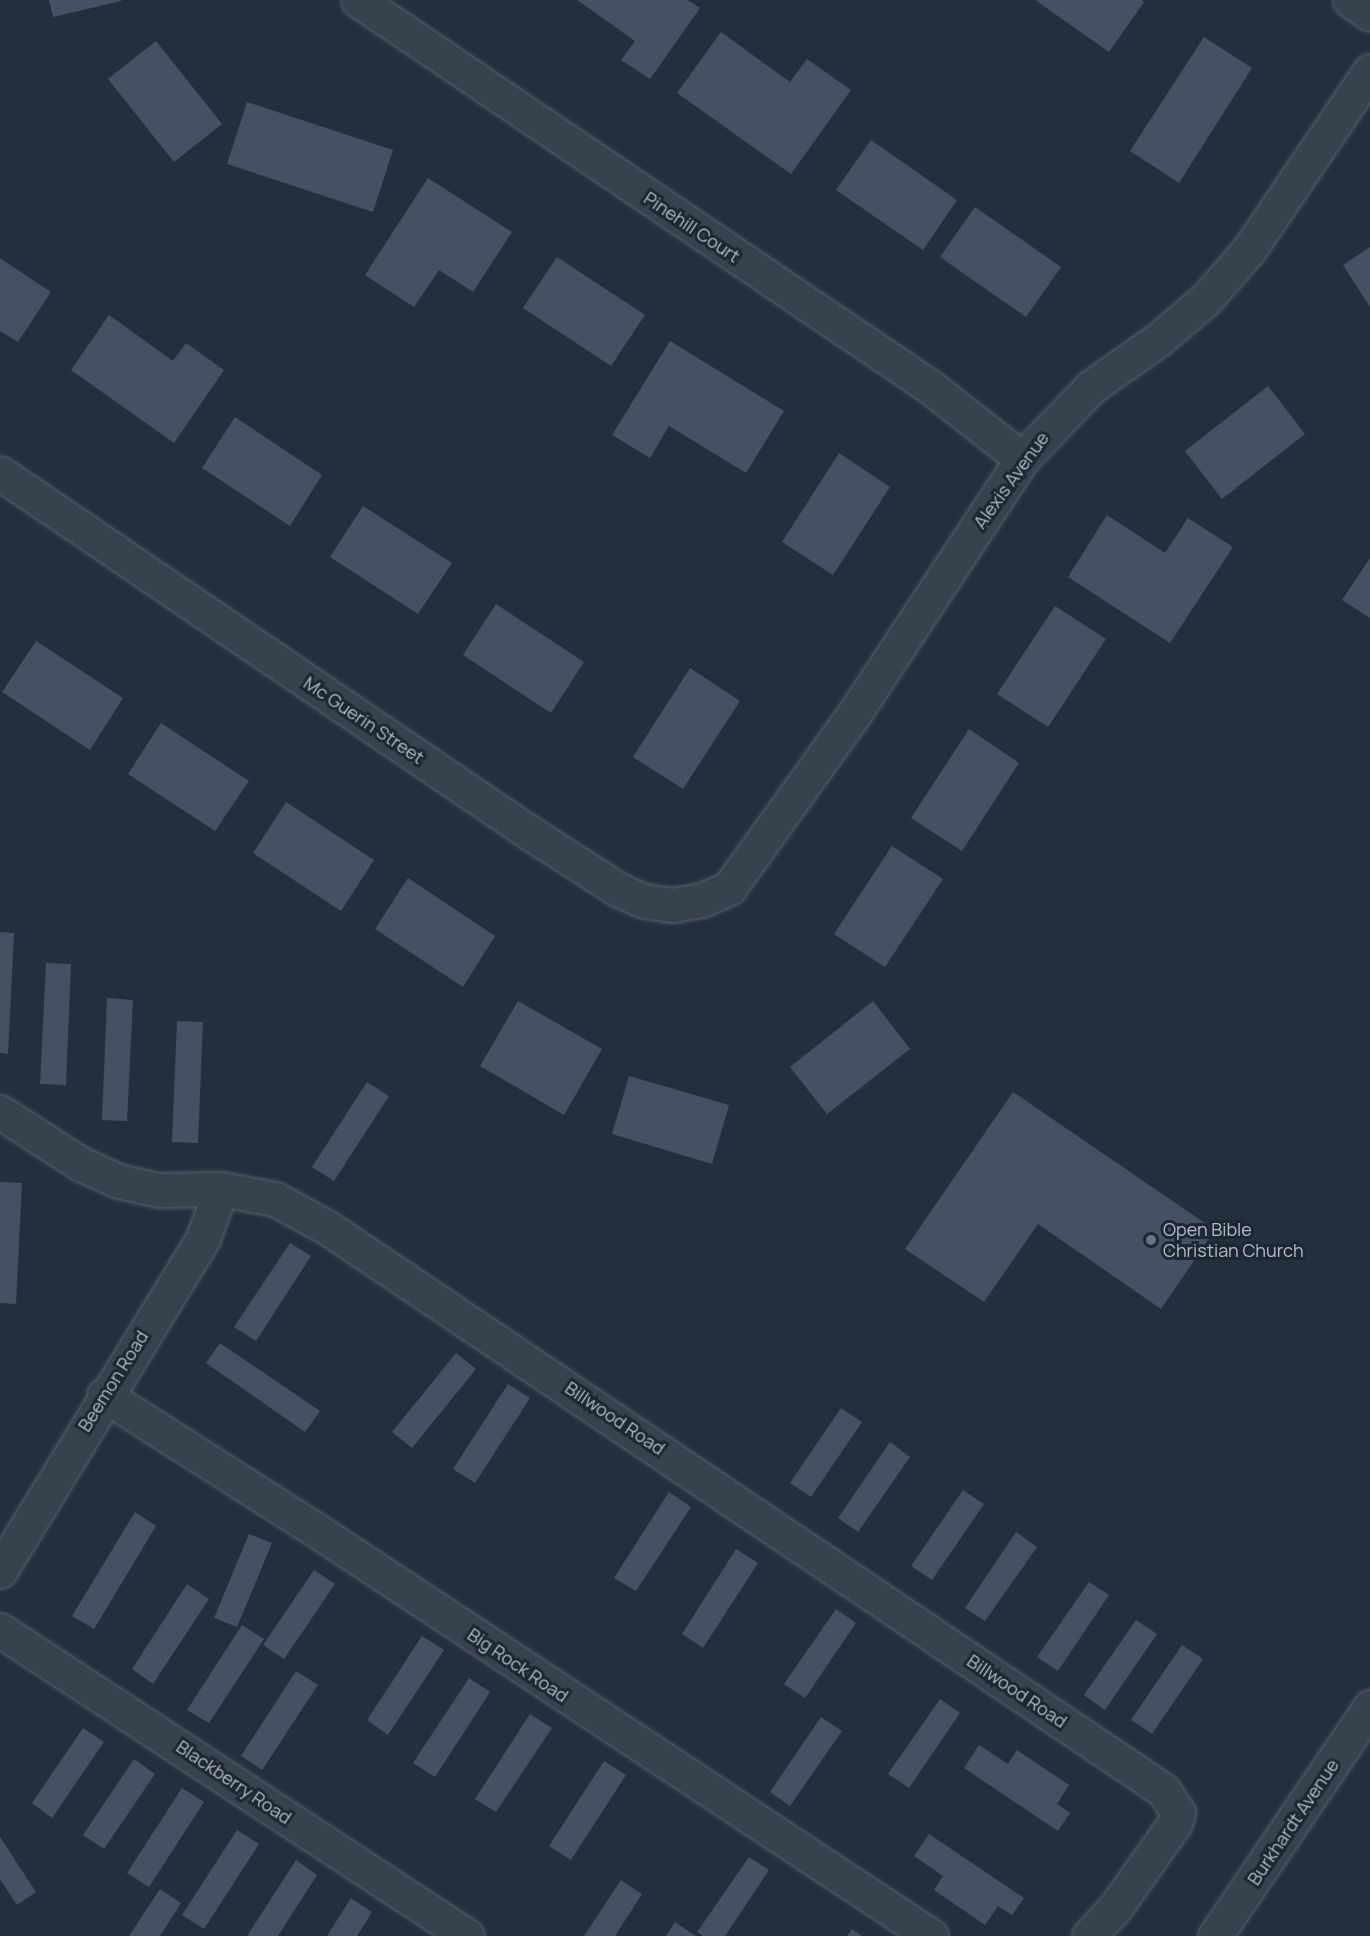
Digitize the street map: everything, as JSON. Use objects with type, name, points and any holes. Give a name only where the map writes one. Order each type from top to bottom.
[{"type":"street","name":"Pinehill Court","points":[[358,0],[929,386],[1022,459]]},
{"type":"street","points":[[1350,0],[1370,14]]},
{"type":"street","name":"Alexis Avenue","points":[[739,874],[854,714],[1022,459],[1090,387],[1159,339],[1206,299],[1248,252],[1370,71]]},
{"type":"street","name":"Mc Guerin Street","points":[[0,473],[527,831],[619,890],[644,901],[673,905],[702,900],[729,888],[739,874]]},
{"type":"street","name":"Billwood Road","points":[[0,1112],[79,1163],[118,1181],[158,1190],[221,1189],[275,1199],[328,1228],[622,1422],[1163,1790],[1178,1812],[1175,1823],[1114,1909],[1089,1936]]},
{"type":"street","name":"Beemon Road","points":[[0,1571],[104,1395],[203,1238],[221,1189]]},
{"type":"street","name":"Big Rock Road","points":[[104,1395],[296,1517],[931,1936]]},
{"type":"street","name":"Blackberry Road","points":[[0,1630],[467,1936]]},
{"type":"street","name":"Burkhardt Avenue","points":[[1215,1936],[1360,1747],[1370,1707]]},
{"type":"building","points":[[49,0],[121,0],[121,1],[53,17]]},
{"type":"building","points":[[577,0],[688,0],[700,8],[650,79],[621,60],[635,41]]},
{"type":"building","points":[[1035,0],[1142,0],[1144,2],[1109,52]]},
{"type":"building","points":[[721,32],[790,82],[807,59],[851,90],[791,174],[677,93]]},
{"type":"building","points":[[1204,37],[1252,68],[1179,183],[1130,151]]},
{"type":"building","points":[[156,41],[222,124],[174,162],[108,79]]},
{"type":"building","points":[[247,102],[393,150],[373,212],[227,164]]},
{"type":"building","points":[[871,140],[957,200],[923,250],[836,190]]},
{"type":"building","points":[[428,178],[512,232],[473,292],[439,270],[414,307],[365,275]]},
{"type":"building","points":[[975,207],[1061,267],[1026,317],[940,257]]},
{"type":"building","points":[[1370,247],[1370,307],[1343,265]]},
{"type":"building","points":[[557,257],[645,315],[611,366],[523,308]]},
{"type":"building","points":[[0,258],[51,292],[18,342],[0,331]]},
{"type":"building","points":[[109,315],[173,361],[186,343],[224,370],[174,443],[71,370]]},
{"type":"building","points":[[670,341],[784,411],[746,473],[669,426],[650,458],[612,435]]},
{"type":"building","points":[[1268,386],[1305,434],[1222,499],[1185,451]]},
{"type":"building","points":[[235,417],[322,475],[290,526],[202,468]]},
{"type":"building","points":[[839,453],[890,487],[833,575],[782,542]]},
{"type":"building","points":[[363,506],[452,563],[418,614],[330,557]]},
{"type":"building","points":[[1107,515],[1165,553],[1188,518],[1233,547],[1170,643],[1068,577]]},
{"type":"building","points":[[1370,558],[1370,618],[1342,600]]},
{"type":"building","points":[[496,604],[584,662],[551,713],[463,655]]},
{"type":"building","points":[[1055,606],[1106,639],[1048,727],[997,694]]},
{"type":"building","points":[[36,641],[123,698],[90,750],[2,692]]},
{"type":"building","points":[[690,668],[740,701],[683,789],[633,757]]},
{"type":"building","points":[[161,723],[249,781],[215,831],[128,774]]},
{"type":"building","points":[[969,729],[1019,763],[962,851],[911,818]]},
{"type":"building","points":[[286,802],[374,860],[341,911],[253,853]]},
{"type":"building","points":[[892,846],[943,879],[885,967],[834,934]]},
{"type":"building","points":[[408,878],[495,936],[463,987],[375,929]]},
{"type":"building","points":[[0,932],[14,933],[8,1054],[0,1053]]},
{"type":"building","points":[[46,963],[71,964],[66,1085],[40,1084]]},
{"type":"building","points":[[107,998],[133,1000],[127,1121],[102,1120]]},
{"type":"building","points":[[518,1001],[602,1049],[564,1115],[480,1066]]},
{"type":"building","points":[[873,1001],[910,1049],[827,1114],[790,1067]]},
{"type":"building","points":[[177,1021],[203,1022],[198,1143],[172,1142]]},
{"type":"building","points":[[629,1076],[729,1105],[712,1164],[612,1134]]},
{"type":"building","points":[[367,1082],[389,1096],[334,1181],[312,1167]]},
{"type":"building","points":[[1013,1092],[1215,1230],[1161,1309],[1038,1224],[984,1302],[905,1249]]},
{"type":"building","points":[[0,1182],[22,1183],[16,1304],[0,1303]]},
{"type":"building","points":[[290,1243],[311,1256],[256,1341],[234,1327]]},
{"type":"building","points":[[220,1343],[320,1411],[305,1432],[206,1363]]},
{"type":"building","points":[[456,1353],[476,1369],[412,1448],[392,1432]]},
{"type":"building","points":[[508,1384],[530,1398],[475,1483],[453,1469]]},
{"type":"building","points":[[841,1408],[862,1422],[811,1497],[790,1483]]},
{"type":"building","points":[[890,1442],[910,1457],[858,1532],[838,1518]]},
{"type":"building","points":[[963,1490],[984,1504],[932,1580],[911,1566]]},
{"type":"building","points":[[669,1492],[691,1507],[636,1591],[614,1578]]},
{"type":"building","points":[[135,1512],[156,1526],[94,1629],[72,1616]]},
{"type":"building","points":[[1016,1532],[1037,1547],[985,1621],[965,1608]]},
{"type":"building","points":[[249,1534],[272,1543],[237,1627],[214,1618]]},
{"type":"building","points":[[736,1549],[758,1563],[703,1648],[682,1634]]},
{"type":"building","points":[[314,1570],[335,1584],[284,1659],[263,1645]]},
{"type":"building","points":[[1089,1582],[1109,1595],[1058,1671],[1037,1657]]},
{"type":"building","points":[[187,1584],[209,1599],[153,1684],[132,1669]]},
{"type":"building","points":[[836,1609],[856,1623],[805,1698],[784,1684]]},
{"type":"building","points":[[1136,1620],[1157,1634],[1105,1710],[1084,1695]]},
{"type":"building","points":[[242,1625],[264,1639],[209,1723],[187,1710]]},
{"type":"building","points":[[422,1636],[444,1650],[388,1735],[367,1720]]},
{"type":"building","points":[[1182,1645],[1203,1659],[1152,1734],[1131,1720]]},
{"type":"building","points":[[296,1671],[318,1685],[262,1770],[241,1756]]},
{"type":"building","points":[[469,1678],[490,1692],[435,1777],[413,1763]]},
{"type":"building","points":[[940,1699],[960,1713],[909,1788],[888,1774]]},
{"type":"building","points":[[530,1714],[552,1728],[496,1812],[475,1799]]},
{"type":"building","points":[[821,1717],[842,1731],[790,1806],[770,1792]]},
{"type":"building","points":[[83,1728],[104,1742],[52,1818],[32,1803]]},
{"type":"building","points":[[979,1745],[1008,1764],[1017,1750],[1069,1785],[1057,1804],[1070,1813],[1058,1831],[964,1768]]},
{"type":"building","points":[[134,1759],[155,1774],[104,1849],[83,1835]]},
{"type":"building","points":[[604,1761],[626,1775],[571,1860],[549,1846]]},
{"type":"building","points":[[182,1788],[204,1802],[149,1887],[127,1873]]},
{"type":"building","points":[[237,1830],[259,1844],[204,1929],[182,1915]]},
{"type":"building","points":[[929,1834],[1024,1898],[1012,1915],[998,1906],[985,1925],[934,1890],[943,1876],[914,1856]]},
{"type":"building","points":[[0,1837],[36,1892],[17,1905],[0,1879]]},
{"type":"building","points":[[749,1857],[769,1870],[725,1936],[703,1936],[697,1932]]},
{"type":"building","points":[[296,1860],[317,1875],[278,1936],[247,1936]]},
{"type":"building","points":[[621,1880],[642,1894],[615,1936],[584,1936]]},
{"type":"building","points":[[160,1889],[181,1903],[160,1936],[129,1936]]},
{"type":"building","points":[[351,1898],[372,1912],[357,1936],[327,1936]]},
{"type":"building","points":[[675,1922],[696,1936],[666,1936]]},
{"type":"building","points":[[852,1929],[862,1936],[847,1936]]},
{"type":"place","name":"Open Bible Christian Church","points":[[1151,1240]]}]
